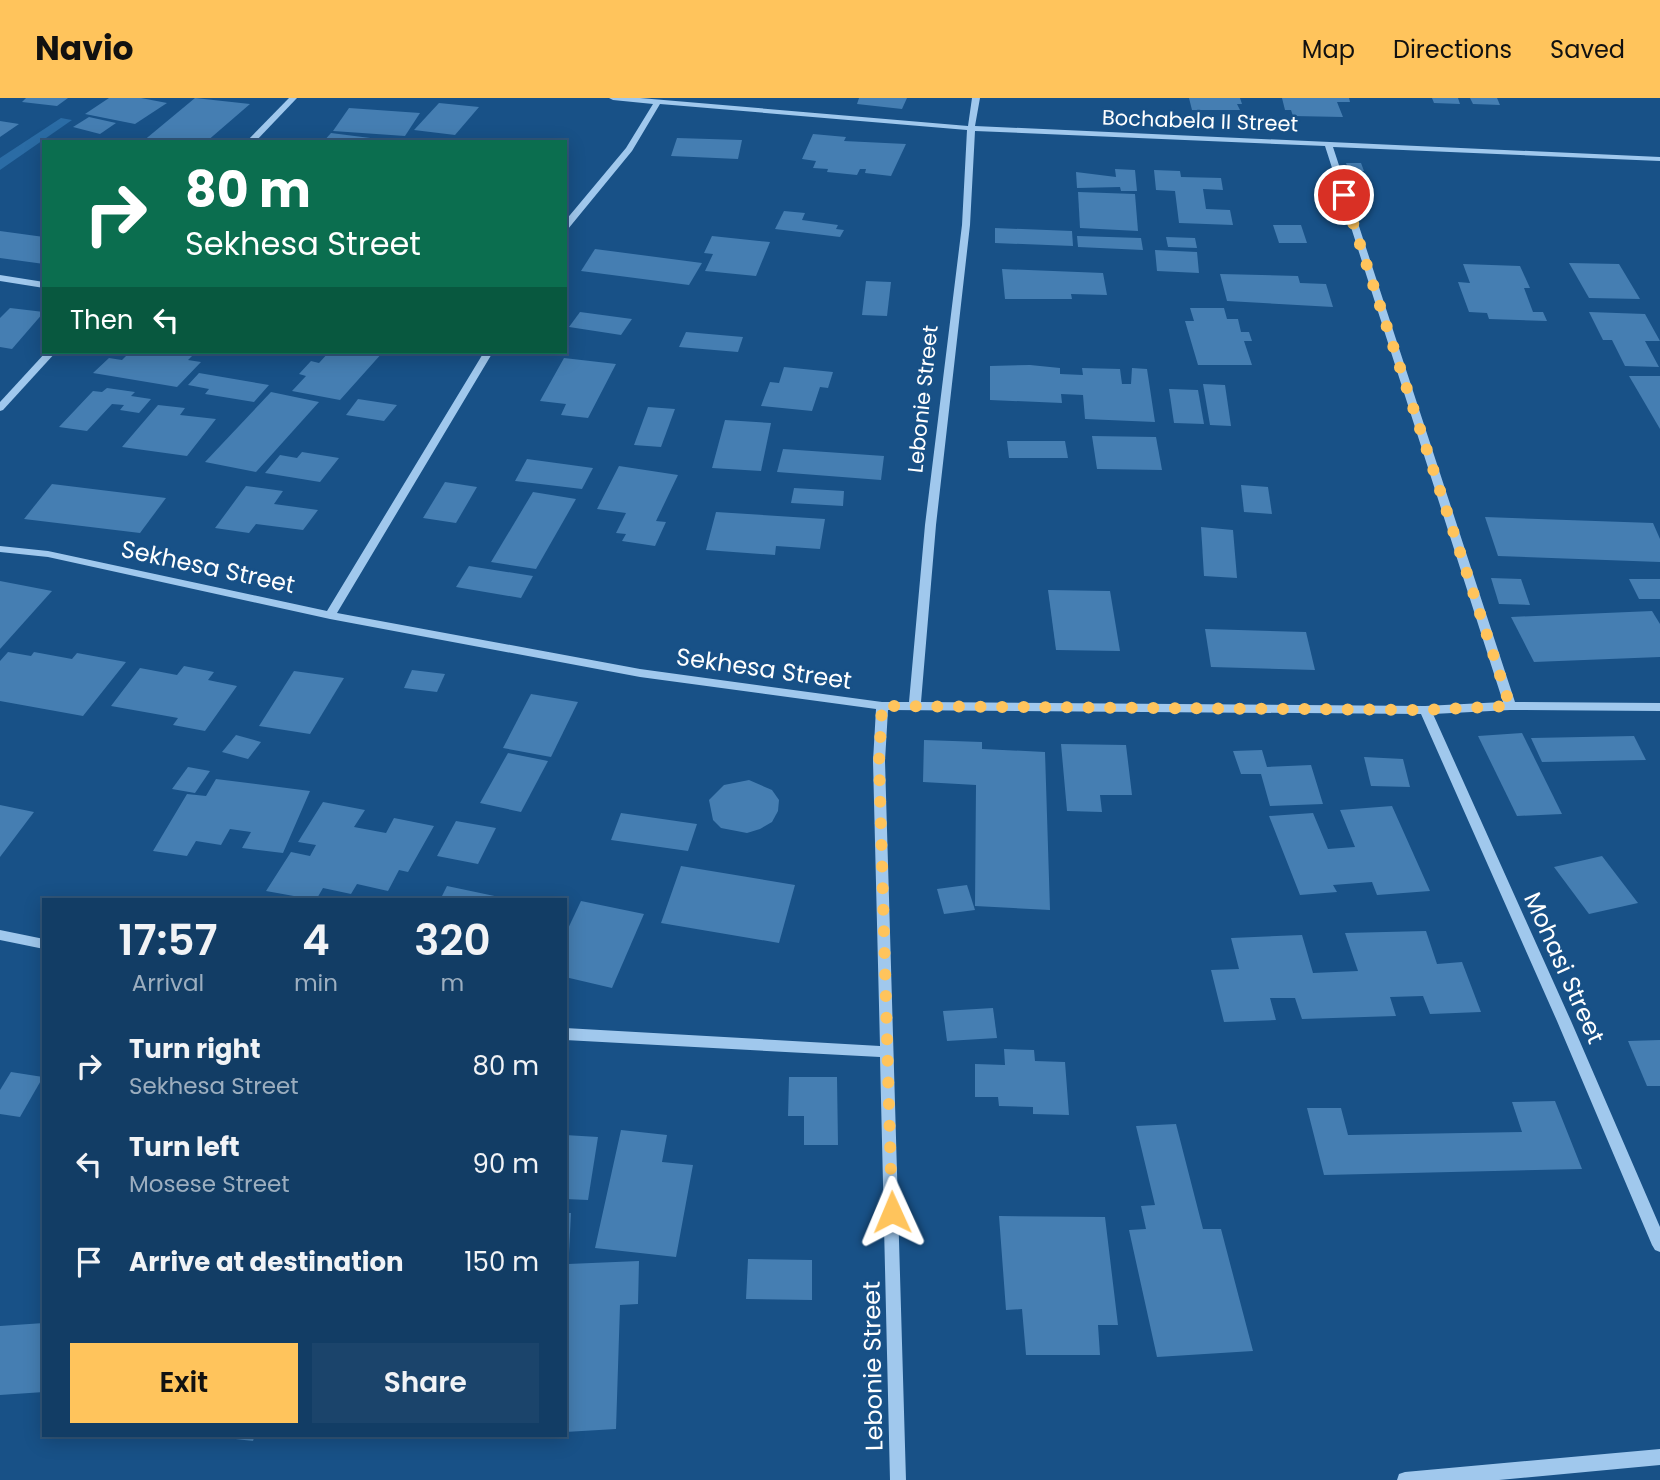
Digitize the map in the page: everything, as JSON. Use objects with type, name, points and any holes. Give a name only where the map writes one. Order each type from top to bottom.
[{"type":"street","points":[[252,140],[293,98]]},
{"type":"street","name":"Bochabela II Street","points":[[613,98],[969,128],[1660,159]]},
{"type":"street","name":"Lebonie Street","points":[[915,706],[949,350],[967,221],[969,128],[976,98]]},
{"type":"street","points":[[567,225],[629,149],[658,102]]},
{"type":"street","points":[[1328,144],[1510,706]]},
{"type":"street","points":[[0,278],[42,285]]},
{"type":"street","points":[[0,408],[49,354]]},
{"type":"street","points":[[330,615],[488,354]]},
{"type":"street","name":"Sekhesa Street","points":[[0,549],[48,554],[330,615],[640,673],[882,706],[1425,710],[1510,706],[1660,707]]},
{"type":"street","name":"Lebonie Street","points":[[882,706],[879,761],[898,1480]]},
{"type":"street","name":"Mohasi Street","points":[[1425,710],[1564,1021],[1660,1245]]},
{"type":"street","points":[[0,935],[42,944]]},
{"type":"street","points":[[567,1034],[888,1052]]},
{"type":"street","points":[[1405,1480],[1660,1457]]},
{"type":"shaded area","points":[[61,118],[72,120],[0,170],[0,158]]},
{"type":"building","points":[[26,98],[68,98],[57,106],[22,102]]},
{"type":"building","points":[[109,98],[141,98],[167,103],[135,124],[85,114]]},
{"type":"building","points":[[195,98],[250,104],[208,140],[144,140]]},
{"type":"building","points":[[859,98],[907,98],[902,109],[857,104]]},
{"type":"building","points":[[1189,98],[1240,98],[1242,104],[1237,104],[1240,110],[1192,110]]},
{"type":"building","points":[[1282,98],[1349,98],[1350,102],[1337,102],[1343,117],[1293,116],[1291,110],[1285,110]]},
{"type":"building","points":[[1432,98],[1458,98],[1460,104],[1434,103]]},
{"type":"building","points":[[1470,98],[1497,98],[1500,105],[1473,104]]},
{"type":"building","points":[[439,103],[479,107],[455,135],[414,130]]},
{"type":"building","points":[[349,108],[420,113],[405,136],[333,131]]},
{"type":"building","points":[[89,117],[116,123],[100,134],[73,127]]},
{"type":"building","points":[[0,121],[19,124],[0,137]]},
{"type":"building","points":[[331,133],[386,140],[325,140]]},
{"type":"building","points":[[813,134],[846,137],[844,141],[906,144],[891,176],[865,173],[866,169],[860,169],[857,175],[827,172],[828,169],[813,168],[816,161],[802,159]]},
{"type":"building","points":[[677,138],[742,140],[738,159],[671,156]]},
{"type":"building","points":[[1346,163],[1361,163],[1364,171],[1349,171]]},
{"type":"building","points":[[1115,169],[1135,170],[1137,191],[1121,191],[1120,187],[1077,188],[1076,172],[1116,177]]},
{"type":"building","points":[[1154,170],[1180,171],[1181,177],[1221,178],[1223,190],[1203,189],[1206,209],[1230,210],[1233,225],[1179,223],[1175,191],[1156,190]]},
{"type":"building","points":[[1078,192],[1135,194],[1138,231],[1080,228]]},
{"type":"building","points":[[784,211],[805,213],[802,220],[838,225],[836,229],[844,230],[840,237],[775,229]]},
{"type":"building","points":[[1273,225],[1301,225],[1307,243],[1279,243]]},
{"type":"building","points":[[995,228],[1072,231],[1073,246],[995,243]]},
{"type":"building","points":[[0,231],[42,237],[42,264],[0,258]]},
{"type":"building","points":[[712,236],[770,242],[756,276],[705,271],[713,254],[704,253]]},
{"type":"building","points":[[1077,236],[1141,238],[1143,250],[1078,247]]},
{"type":"building","points":[[1166,237],[1195,238],[1197,248],[1168,247]]},
{"type":"building","points":[[595,249],[702,263],[689,285],[581,271]]},
{"type":"building","points":[[1155,250],[1197,252],[1199,273],[1157,271]]},
{"type":"building","points":[[1569,263],[1619,264],[1640,299],[1589,298]]},
{"type":"building","points":[[1463,264],[1520,266],[1530,288],[1524,288],[1533,312],[1543,312],[1547,321],[1489,319],[1487,313],[1469,312],[1458,282],[1470,283]]},
{"type":"building","points":[[1002,269],[1103,273],[1107,295],[1071,294],[1072,299],[1005,299]]},
{"type":"building","points":[[1220,274],[1298,276],[1300,283],[1326,284],[1333,307],[1227,301]]},
{"type":"building","points":[[866,281],[891,282],[887,316],[862,315]]},
{"type":"building","points":[[10,308],[42,312],[12,349],[0,347],[0,318]]},
{"type":"building","points":[[1190,308],[1224,308],[1227,319],[1238,319],[1241,332],[1249,332],[1252,341],[1244,341],[1252,365],[1198,365],[1185,321],[1194,321]]},
{"type":"building","points":[[580,312],[632,319],[621,335],[569,327]]},
{"type":"building","points":[[1589,312],[1645,314],[1660,341],[1645,341],[1659,367],[1625,366],[1612,340],[1603,340]]},
{"type":"building","points":[[686,332],[743,337],[738,352],[679,347]]},
{"type":"building","points":[[128,354],[186,354],[193,355],[188,360],[201,362],[177,387],[93,373],[109,358],[122,360]]},
{"type":"building","points":[[327,354],[381,354],[340,400],[292,391],[306,376],[299,374],[311,361],[319,363]]},
{"type":"building","points":[[564,358],[616,364],[588,418],[561,415],[566,404],[540,401]]},
{"type":"building","points":[[1030,365],[1060,368],[1060,374],[1083,375],[1082,368],[1120,369],[1122,384],[1131,384],[1132,368],[1147,369],[1155,422],[1085,419],[1083,395],[1061,394],[1062,403],[990,400],[990,366]]},
{"type":"building","points":[[784,367],[833,372],[828,388],[820,387],[812,411],[761,406],[770,382],[779,383]]},
{"type":"building","points":[[199,373],[269,385],[254,402],[205,394],[209,389],[188,385]]},
{"type":"building","points":[[1629,376],[1660,376],[1660,429]]},
{"type":"building","points":[[1203,384],[1225,385],[1231,426],[1210,425]]},
{"type":"building","points":[[107,388],[135,392],[131,396],[151,399],[139,413],[120,410],[124,405],[112,404],[87,431],[59,427],[93,391],[102,392]]},
{"type":"building","points":[[1169,389],[1198,390],[1204,424],[1174,423]]},
{"type":"building","points":[[271,392],[319,402],[256,472],[205,462]]},
{"type":"building","points":[[358,399],[397,405],[384,421],[346,415]]},
{"type":"building","points":[[158,405],[185,408],[180,415],[216,419],[187,456],[122,447]]},
{"type":"building","points":[[648,407],[675,409],[661,447],[634,445]]},
{"type":"building","points":[[725,420],[771,423],[761,471],[712,468]]},
{"type":"building","points":[[1092,436],[1156,437],[1162,470],[1097,469]]},
{"type":"building","points":[[1007,441],[1065,441],[1068,458],[1009,458]]},
{"type":"building","points":[[783,449],[884,456],[881,480],[777,472]]},
{"type":"building","points":[[302,452],[339,458],[320,482],[265,473],[280,455],[297,458]]},
{"type":"building","points":[[527,459],[593,468],[582,489],[515,481]]},
{"type":"building","points":[[619,466],[678,475],[656,521],[666,522],[655,546],[622,541],[626,534],[616,533],[626,513],[597,509]]},
{"type":"building","points":[[445,482],[477,487],[456,523],[423,518]]},
{"type":"building","points":[[52,484],[166,498],[140,533],[24,519]]},
{"type":"building","points":[[1241,485],[1268,487],[1272,514],[1244,512]]},
{"type":"building","points":[[246,486],[283,491],[274,504],[318,510],[303,530],[256,524],[249,533],[215,528]]},
{"type":"building","points":[[794,488],[844,491],[843,506],[791,503]]},
{"type":"building","points":[[533,492],[576,499],[536,569],[491,562]]},
{"type":"building","points":[[716,512],[825,519],[820,549],[776,546],[775,555],[706,550]]},
{"type":"building","points":[[1485,517],[1653,523],[1660,539],[1660,562],[1498,556]]},
{"type":"building","points":[[1201,527],[1233,530],[1237,578],[1204,576]]},
{"type":"building","points":[[469,566],[533,576],[521,598],[456,587]]},
{"type":"building","points":[[1491,578],[1521,579],[1530,605],[1499,604]]},
{"type":"building","points":[[1629,579],[1660,579],[1660,599],[1639,599]]},
{"type":"building","points":[[0,581],[52,591],[0,649]]},
{"type":"building","points":[[1048,590],[1110,591],[1120,651],[1056,650]]},
{"type":"building","points":[[1652,611],[1660,624],[1660,657],[1534,662],[1511,617]]},
{"type":"building","points":[[1205,629],[1306,632],[1315,670],[1211,667]]},
{"type":"building","points":[[8,652],[31,656],[34,652],[72,659],[77,653],[126,662],[83,716],[0,701],[0,661]]},
{"type":"building","points":[[184,666],[214,672],[208,680],[237,686],[205,731],[173,725],[178,718],[111,706],[140,668],[177,675]]},
{"type":"building","points":[[412,670],[445,674],[437,692],[404,688]]},
{"type":"building","points":[[294,671],[344,678],[310,734],[259,726]]},
{"type":"building","points":[[531,694],[578,702],[551,757],[503,748]]},
{"type":"building","points":[[1522,733],[1562,814],[1517,816],[1478,736]]},
{"type":"building","points":[[236,735],[261,742],[248,759],[222,752]]},
{"type":"building","points":[[1634,736],[1646,760],[1542,762],[1531,738]]},
{"type":"building","points":[[924,740],[982,742],[982,749],[1045,752],[1050,910],[975,906],[976,785],[923,782]]},
{"type":"building","points":[[1061,744],[1126,745],[1132,795],[1100,795],[1102,812],[1067,811]]},
{"type":"building","points":[[1262,750],[1267,767],[1311,765],[1323,804],[1270,806],[1261,774],[1241,774],[1233,751]]},
{"type":"building","points":[[508,753],[548,761],[521,812],[480,803]]},
{"type":"building","points":[[1364,757],[1403,759],[1410,787],[1371,786]]},
{"type":"building","points":[[188,767],[210,771],[195,793],[172,789]]},
{"type":"building","points":[[216,779],[310,791],[283,853],[242,848],[251,832],[230,829],[221,845],[196,841],[187,856],[153,851],[187,794],[206,796]]},
{"type":"building","points":[[749,780],[772,790],[779,800],[778,811],[772,822],[747,833],[721,828],[713,820],[709,800],[724,785]]},
{"type":"building","points":[[323,802],[365,810],[354,827],[386,833],[394,818],[434,826],[408,872],[399,870],[388,891],[357,884],[351,894],[323,888],[317,898],[305,898],[266,891],[291,852],[310,856],[316,845],[298,842]]},
{"type":"building","points":[[0,805],[34,812],[0,857]]},
{"type":"building","points":[[1392,806],[1430,891],[1377,895],[1372,882],[1333,885],[1337,892],[1300,895],[1269,816],[1313,813],[1328,849],[1355,847],[1340,810]]},
{"type":"building","points":[[621,813],[697,824],[688,851],[611,840]]},
{"type":"building","points":[[456,821],[496,828],[478,864],[437,856]]},
{"type":"building","points":[[1602,856],[1638,903],[1589,914],[1554,867]]},
{"type":"building","points":[[681,866],[795,885],[779,943],[661,923]]},
{"type":"building","points":[[967,885],[975,910],[944,914],[937,889]]},
{"type":"building","points":[[447,886],[504,898],[441,898]]},
{"type":"building","points":[[581,901],[644,914],[612,988],[567,977],[567,931]]},
{"type":"building","points":[[1426,931],[1437,964],[1462,962],[1481,1012],[1430,1014],[1423,996],[1390,997],[1396,1016],[1302,1019],[1295,998],[1270,998],[1276,1020],[1224,1022],[1211,970],[1239,969],[1231,938],[1302,935],[1313,973],[1358,971],[1345,933]]},
{"type":"building","points":[[993,1008],[997,1038],[947,1041],[943,1011]]},
{"type":"building","points":[[1660,1040],[1660,1086],[1647,1086],[1628,1041]]},
{"type":"building","points":[[1004,1049],[1034,1050],[1035,1061],[1065,1062],[1069,1115],[1033,1114],[1033,1107],[999,1106],[998,1097],[975,1097],[975,1064],[1005,1065]]},
{"type":"building","points":[[11,1072],[42,1077],[20,1117],[0,1114],[0,1090]]},
{"type":"building","points":[[789,1077],[837,1077],[838,1145],[804,1145],[804,1116],[788,1116]]},
{"type":"building","points":[[1555,1101],[1582,1169],[1324,1175],[1307,1108],[1341,1108],[1348,1135],[1522,1132],[1512,1102]]},
{"type":"building","points":[[1176,1124],[1203,1229],[1221,1229],[1253,1351],[1157,1357],[1129,1230],[1146,1229],[1141,1206],[1155,1205],[1136,1126]]},
{"type":"building","points":[[621,1130],[667,1135],[662,1162],[693,1165],[676,1257],[595,1248]]},
{"type":"building","points":[[567,1135],[598,1137],[588,1200],[567,1199]]},
{"type":"building","points":[[567,1213],[571,1213],[569,1253]]},
{"type":"building","points":[[999,1216],[1105,1217],[1118,1325],[1098,1325],[1100,1355],[1026,1355],[1022,1309],[1006,1310]]},
{"type":"building","points":[[748,1259],[812,1260],[812,1300],[746,1299]]},
{"type":"building","points":[[639,1261],[638,1304],[620,1305],[616,1429],[567,1432],[568,1264]]},
{"type":"building","points":[[42,1323],[42,1392],[0,1395],[0,1326]]},
{"type":"building","points":[[218,1437],[254,1437],[253,1441]]},
{"type":"route","points":[[892,1212],[879,761],[882,706],[1425,710],[1510,706],[1344,195]]}]
